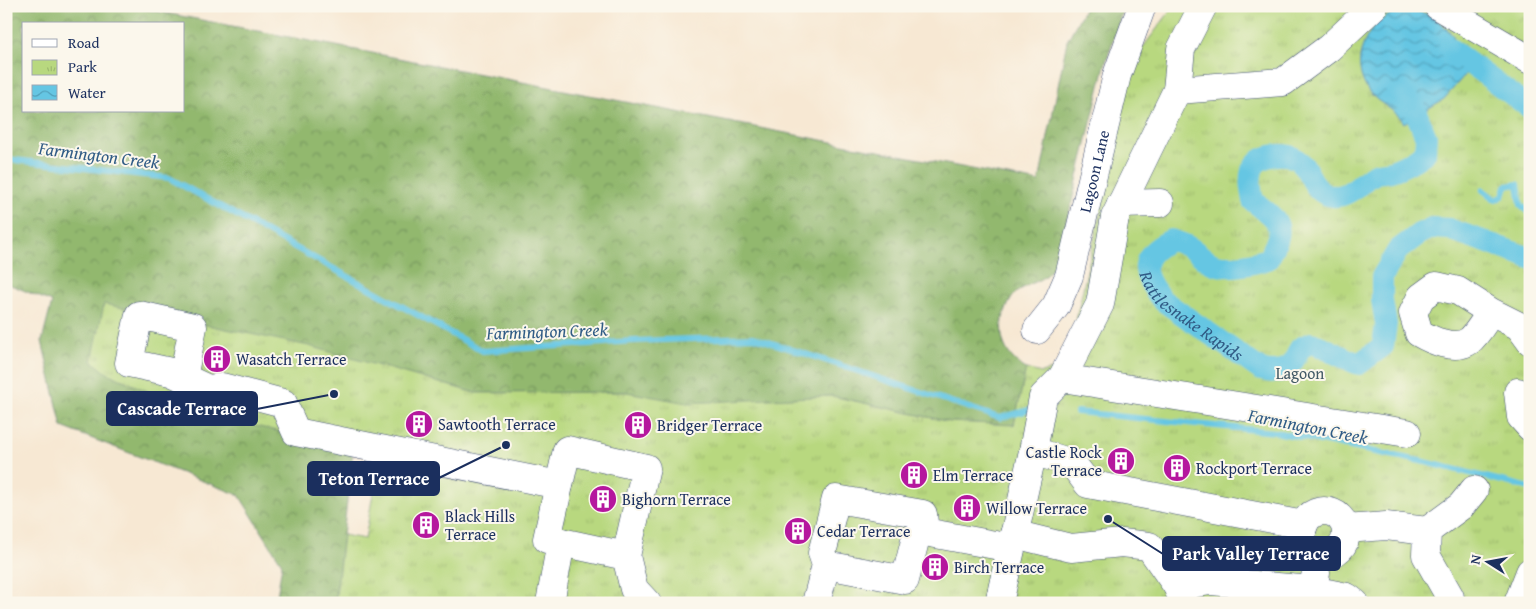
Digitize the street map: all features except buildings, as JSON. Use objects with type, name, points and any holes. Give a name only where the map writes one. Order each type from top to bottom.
[{"type":"street","name":"Lagoon Lane","points":[[1037,330],[1056,306],[1069,276],[1117,75],[1142,6]]},
{"type":"street","points":[[999,603],[1033,451],[1043,397],[1062,378],[1100,304],[1115,217],[1177,90],[1181,49],[1203,6]]},
{"type":"street","points":[[1177,90],[1283,82],[1329,48],[1374,6]]},
{"type":"street","points":[[1438,6],[1530,60]]},
{"type":"street","points":[[1121,204],[1160,204]]},
{"type":"street","points":[[1491,312],[1519,326],[1530,341]]},
{"type":"street","points":[[182,378],[208,389],[222,386],[283,403],[296,432],[559,485]]},
{"type":"street","points":[[1062,378],[1407,432]]},
{"type":"street","points":[[1518,392],[1521,416],[1530,427]]},
{"type":"street","points":[[626,556],[547,539],[567,450],[646,468],[626,556],[634,589],[647,603]]},
{"type":"street","points":[[1033,451],[1072,463],[1088,484],[1304,525]]},
{"type":"street","points":[[1346,529],[1386,526],[1427,531],[1461,506],[1474,490]]},
{"type":"street","points":[[816,603],[826,565],[822,553],[836,499],[922,514],[925,532]]},
{"type":"street","points":[[1326,512],[1339,517],[1346,529],[1346,536],[1340,549],[1334,553],[1320,555],[1314,553],[1305,544],[1302,532],[1304,525],[1312,515],[1326,512]]},
{"type":"street","points":[[1427,531],[1426,555],[1450,597],[1449,603]]},
{"type":"street","points":[[826,565],[905,580],[916,536],[925,532],[1071,548],[1122,543],[1149,546],[1181,595],[1211,581],[1312,590],[1347,596],[1355,603]]},
{"type":"street","points":[[550,603],[561,542]]},
{"type":"street","points":[[1312,590],[1320,555]]},
{"type":"street","points":[[1518,603],[1530,572]]},
{"type":"green space","points":[[6,6],[129,6],[1039,182],[1067,41],[1086,6],[1124,6],[1105,65],[1058,259],[1044,277],[1013,296],[1004,315],[1002,333],[1006,349],[1026,369],[1014,425],[950,422],[832,396],[687,404],[627,392],[475,393],[386,368],[363,365],[335,603],[276,603],[282,564],[239,495],[62,427],[42,341],[52,302],[6,283]]},
{"type":"green space","name":"Lagoon","points":[[1174,6],[1530,6],[1530,603],[335,603],[343,535],[365,539],[380,454],[197,413],[107,373],[92,361],[104,304],[309,346],[475,393],[627,392],[687,403],[832,396],[950,422],[1014,425],[1026,369],[1041,373],[1057,369],[1072,339],[1130,76],[1137,55]]},
{"type":"water","points":[[1401,10],[1418,11],[1437,20],[1454,37],[1450,43],[1476,62],[1444,99],[1404,123],[1397,114],[1370,93],[1363,81],[1360,68],[1360,56],[1370,32],[1389,15]]},
{"type":"waterway","name":"Rattlesnake Rapids","points":[[1449,48],[1530,108]]},
{"type":"waterway","name":"Rattlesnake Rapids","points":[[1396,95],[1413,105],[1426,137],[1425,153],[1400,168],[1375,174],[1349,192],[1339,196],[1333,196],[1320,191],[1301,163],[1296,159],[1285,155],[1278,155],[1259,161],[1251,174],[1253,201],[1275,220],[1279,232],[1268,259],[1236,266],[1218,265],[1211,263],[1190,247],[1171,240],[1152,252],[1146,266],[1150,282],[1162,300],[1261,370],[1275,372],[1286,369],[1294,361],[1300,348],[1311,343],[1359,364],[1383,346],[1386,324],[1382,300],[1382,277],[1398,250],[1419,234],[1432,228],[1449,229],[1530,258]]},
{"type":"waterway","name":"Farmington Creek","points":[[6,159],[169,178],[483,351],[634,341],[754,337],[1000,418],[1029,410]]},
{"type":"waterway","points":[[1483,190],[1496,200],[1503,196],[1506,186],[1518,184],[1521,205],[1530,213]]},
{"type":"waterway","name":"Farmington Creek","points":[[1077,412],[1275,432],[1425,462],[1530,488]]},
{"type":"place","name":"Wasatch Terrace","points":[[217,359]]},
{"type":"place","name":"Cascade Terrace","points":[[334,394]]},
{"type":"place","name":"Sawtooth Terrace","points":[[419,424]]},
{"type":"place","name":"Bridger Terrace","points":[[638,425]]},
{"type":"place","name":"Teton Terrace","points":[[506,445]]},
{"type":"place","name":"Castle Rock Terrace","points":[[1121,461]]},
{"type":"place","name":"Rockport Terrace","points":[[1177,468]]},
{"type":"place","name":"Elm Terrace","points":[[914,475]]},
{"type":"place","name":"Bighorn Terrace","points":[[603,499]]},
{"type":"place","name":"Willow Terrace","points":[[967,508]]},
{"type":"place","name":"Park Valley Terrace","points":[[1108,519]]},
{"type":"place","name":"Black Hills Terrace","points":[[426,525]]},
{"type":"place","name":"Cedar Terrace","points":[[798,531]]},
{"type":"place","name":"Birch Terrace","points":[[935,567]]}]
